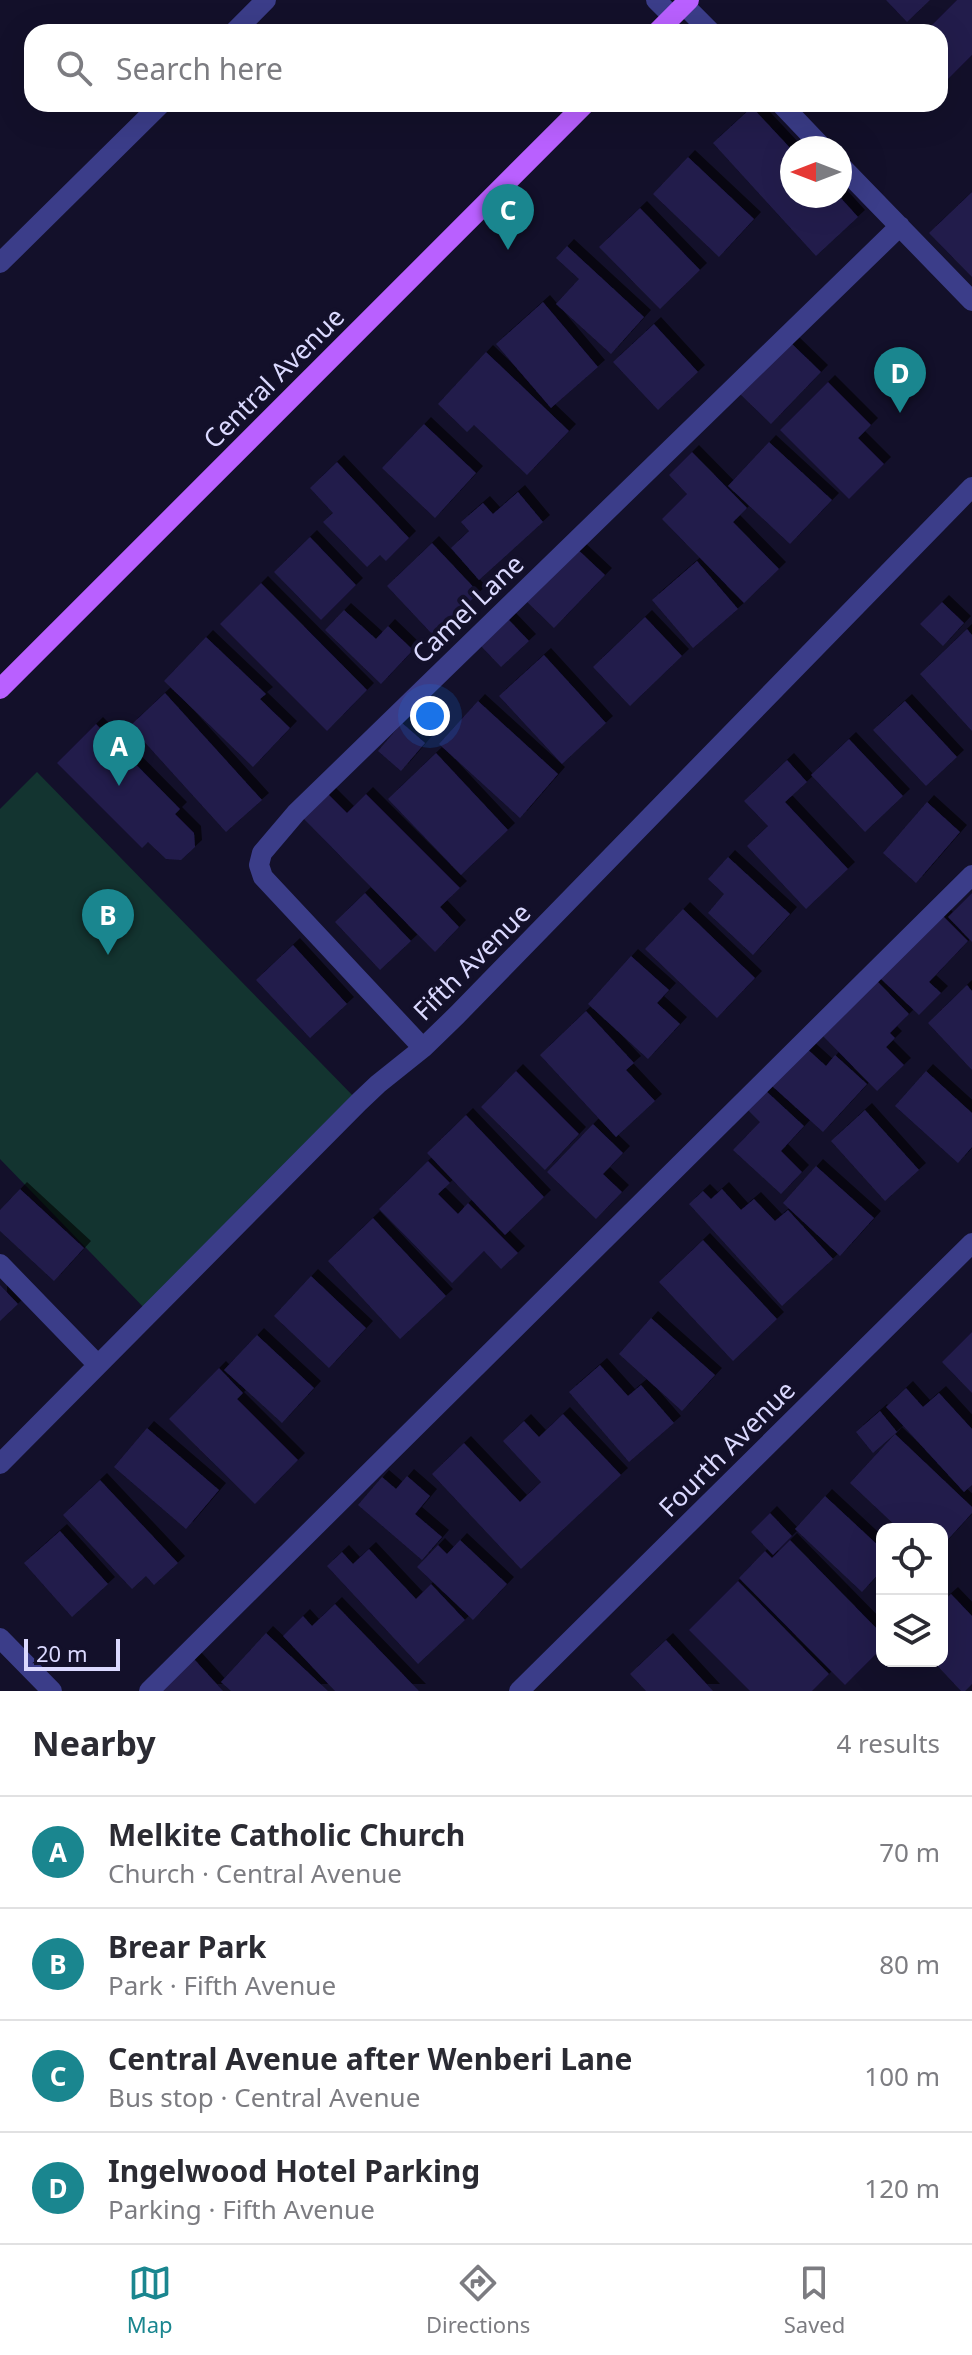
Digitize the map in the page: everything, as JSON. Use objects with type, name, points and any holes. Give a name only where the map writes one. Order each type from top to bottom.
[{"type":"main road","points":[[665,24],[682,7]]},
{"type":"main road","name":"Central Avenue","points":[[0,689],[577,112]]},
{"type":"street","points":[[242,24],[266,0]]},
{"type":"street","points":[[656,0],[682,7],[702,24]]},
{"type":"street","points":[[0,263],[153,112]]},
{"type":"street","points":[[789,112],[812,136]]},
{"type":"street","points":[[852,177],[972,301]]},
{"type":"street","name":"Camel Lane","points":[[423,1048],[263,877],[259,865],[262,853],[296,813],[900,226]]},
{"type":"street","name":"Fifth Avenue","points":[[0,1464],[378,1084],[423,1048],[972,487]]},
{"type":"street","points":[[149,1691],[972,875]]},
{"type":"street","name":"Fourth Avenue","points":[[519,1691],[972,1243]]},
{"type":"street","points":[[0,1264],[98,1365]]},
{"type":"street","points":[[0,1638],[52,1691]]},
{"type":"green space","points":[[37,772],[359,1102],[149,1313],[0,1159],[0,809]]},
{"type":"building","points":[[886,0],[930,0],[907,22]]},
{"type":"building","points":[[957,0],[972,0],[972,55],[948,79],[948,24],[933,24]]},
{"type":"building","points":[[747,112],[757,112],[780,137],[780,208],[850,208],[858,217],[816,256],[713,143]]},
{"type":"building","points":[[688,157],[754,219],[719,257],[653,194]]},
{"type":"building","points":[[972,192],[972,277],[929,233]]},
{"type":"building","points":[[640,208],[700,270],[660,309],[599,247]]},
{"type":"building","points":[[567,246],[644,317],[611,354],[556,304],[579,279],[556,258]]},
{"type":"building","points":[[543,302],[598,367],[551,408],[496,344]]},
{"type":"building","points":[[654,324],[698,372],[658,410],[613,362]]},
{"type":"building","points":[[788,340],[821,372],[771,424],[738,392]]},
{"type":"building","points":[[486,352],[569,431],[527,475],[474,425],[467,432],[438,404]]},
{"type":"building","points":[[828,382],[871,425],[858,438],[884,464],[849,499],[780,430]]},
{"type":"building","points":[[424,424],[476,473],[435,518],[382,468]]},
{"type":"building","points":[[769,442],[832,500],[790,544],[728,486]]},
{"type":"building","points":[[692,452],[747,508],[733,522],[779,569],[744,603],[662,519],[687,494],[669,475]]},
{"type":"building","points":[[337,462],[409,538],[386,561],[380,555],[367,567],[323,522],[333,513],[310,488]]},
{"type":"building","points":[[518,492],[543,522],[479,580],[451,548],[469,531],[461,522],[483,503],[493,514]]},
{"type":"building","points":[[310,537],[356,585],[321,620],[274,572]]},
{"type":"building","points":[[432,543],[479,593],[433,635],[387,586]]},
{"type":"building","points":[[573,545],[605,575],[554,628],[523,598]]},
{"type":"building","points":[[697,561],[738,609],[693,648],[652,600]]},
{"type":"building","points":[[261,583],[367,690],[327,731],[220,624]]},
{"type":"building","points":[[942,602],[964,623],[943,646],[920,624]]},
{"type":"building","points":[[344,610],[376,639],[388,626],[413,650],[381,684],[325,630]]},
{"type":"building","points":[[645,617],[682,656],[630,706],[593,667]]},
{"type":"building","points":[[508,619],[529,641],[501,667],[480,645]]},
{"type":"building","points":[[967,629],[972,635],[972,731],[920,674]]},
{"type":"building","points":[[206,637],[266,694],[260,699],[290,728],[253,767],[164,681]]},
{"type":"building","points":[[544,655],[606,723],[562,764],[499,696]]},
{"type":"building","points":[[165,693],[262,800],[226,832],[130,726]]},
{"type":"building","points":[[478,701],[558,774],[520,818],[439,744]]},
{"type":"building","points":[[905,701],[957,757],[926,786],[873,730]]},
{"type":"building","points":[[402,723],[425,743],[401,771],[378,751]]},
{"type":"building","points":[[96,724],[180,809],[175,814],[194,833],[195,847],[181,860],[166,859],[148,842],[142,848],[57,763]]},
{"type":"building","points":[[849,739],[903,796],[865,832],[811,775]]},
{"type":"building","points":[[436,753],[508,830],[461,875],[388,799]]},
{"type":"building","points":[[787,760],[807,782],[785,802],[848,869],[806,909],[747,846],[768,826],[744,801]]},
{"type":"building","points":[[328,794],[347,813],[366,794],[460,888],[440,907],[459,927],[435,952],[303,818]]},
{"type":"building","points":[[927,802],[960,832],[916,883],[883,853]]},
{"type":"building","points":[[728,857],[790,914],[753,955],[708,913],[724,894],[708,879]]},
{"type":"building","points":[[365,893],[411,941],[380,970],[335,922]]},
{"type":"building","points":[[972,893],[972,942],[948,917]]},
{"type":"building","points":[[683,909],[755,978],[717,1018],[645,949]]},
{"type":"building","points":[[942,915],[968,941],[929,982],[941,993],[919,1015],[880,978]]},
{"type":"building","points":[[293,945],[347,1004],[310,1038],[256,980]]},
{"type":"building","points":[[631,956],[669,990],[657,1003],[680,1024],[648,1059],[588,1004]]},
{"type":"building","points":[[876,980],[909,1014],[890,1033],[895,1038],[886,1047],[904,1065],[877,1091],[821,1034]]},
{"type":"building","points":[[967,985],[972,991],[972,1070],[928,1023]]},
{"type":"building","points":[[586,1011],[634,1063],[626,1070],[655,1101],[616,1137],[540,1055]]},
{"type":"building","points":[[805,1047],[826,1066],[835,1055],[867,1084],[823,1132],[771,1085]]},
{"type":"building","points":[[516,1071],[579,1134],[545,1170],[481,1107]]},
{"type":"building","points":[[926,1071],[972,1113],[972,1147],[958,1163],[895,1106]]},
{"type":"building","points":[[765,1090],[804,1126],[781,1151],[802,1172],[781,1194],[733,1150],[760,1122],[747,1109]]},
{"type":"building","points":[[865,1110],[919,1170],[885,1201],[831,1141]]},
{"type":"building","points":[[466,1115],[544,1197],[505,1235],[427,1153]]},
{"type":"building","points":[[593,1124],[623,1153],[603,1174],[622,1192],[596,1219],[547,1172]]},
{"type":"building","points":[[428,1161],[450,1183],[438,1194],[458,1214],[468,1203],[518,1253],[501,1269],[484,1251],[452,1283],[379,1209]]},
{"type":"building","points":[[816,1166],[874,1218],[840,1256],[783,1203]]},
{"type":"building","points":[[20,1189],[84,1248],[54,1281],[0,1231],[0,1210]]},
{"type":"building","points":[[722,1189],[741,1210],[754,1199],[775,1221],[788,1210],[833,1259],[782,1306],[689,1204],[703,1191],[711,1199]]},
{"type":"building","points":[[373,1218],[446,1296],[400,1339],[328,1261]]},
{"type":"building","points":[[703,1240],[777,1319],[733,1361],[659,1282]]},
{"type":"building","points":[[311,1276],[366,1328],[329,1368],[274,1316]]},
{"type":"building","points":[[0,1285],[18,1304],[0,1321]]},
{"type":"building","points":[[651,1318],[715,1375],[682,1411],[619,1354]]},
{"type":"building","points":[[972,1332],[972,1393],[942,1362]]},
{"type":"building","points":[[257,1335],[314,1388],[282,1423],[224,1370]]},
{"type":"building","points":[[600,1365],[628,1396],[641,1385],[674,1423],[629,1462],[569,1392]]},
{"type":"building","points":[[219,1368],[243,1393],[237,1399],[298,1460],[255,1504],[169,1419]]},
{"type":"building","points":[[906,1388],[923,1407],[939,1393],[972,1429],[972,1485],[964,1492],[886,1407]]},
{"type":"building","points":[[880,1411],[897,1432],[873,1453],[856,1432]]},
{"type":"building","points":[[563,1414],[621,1475],[521,1569],[432,1474],[464,1443],[520,1502],[541,1482],[503,1441],[524,1421],[539,1437]]},
{"type":"building","points":[[147,1428],[219,1490],[186,1529],[114,1467]]},
{"type":"building","points":[[895,1434],[972,1507],[972,1513],[948,1539],[948,1523],[893,1523],[850,1483]]},
{"type":"building","points":[[407,1476],[430,1496],[415,1514],[442,1537],[422,1560],[358,1505],[382,1477],[396,1489]]},
{"type":"building","points":[[100,1480],[178,1563],[154,1585],[146,1576],[132,1589],[63,1515]]},
{"type":"building","points":[[825,1496],[876,1543],[876,1577],[862,1592],[795,1529]]},
{"type":"building","points":[[770,1513],[792,1536],[773,1555],[751,1532]]},
{"type":"building","points":[[60,1531],[108,1584],[72,1617],[24,1563]]},
{"type":"building","points":[[460,1540],[507,1584],[473,1620],[417,1567],[438,1545],[447,1554]]},
{"type":"building","points":[[790,1540],[876,1628],[876,1654],[845,1685],[739,1578],[765,1551],[772,1558]]},
{"type":"building","points":[[369,1549],[416,1599],[431,1584],[465,1620],[418,1664],[327,1566],[342,1552],[353,1564]]},
{"type":"building","points":[[738,1581],[829,1674],[812,1691],[750,1691],[689,1630]]},
{"type":"building","points":[[951,1594],[972,1616],[972,1684],[965,1691],[961,1691],[939,1667],[948,1667],[948,1597]]},
{"type":"building","points":[[335,1604],[419,1691],[335,1691],[283,1636],[303,1616],[312,1626]]},
{"type":"building","points":[[266,1633],[328,1691],[231,1691],[221,1682]]},
{"type":"building","points":[[666,1640],[713,1691],[646,1691],[630,1674]]},
{"type":"building","points":[[194,1659],[223,1691],[159,1691]]},
{"type":"place","name":"Central Avenue after Wenberi Lane","points":[[508,250]]},
{"type":"place","name":"Ingelwood Hotel Parking","points":[[900,413]]},
{"type":"place","name":"Melkite Catholic Church","points":[[119,786]]},
{"type":"place","name":"Brear Park","points":[[108,955]]}]
